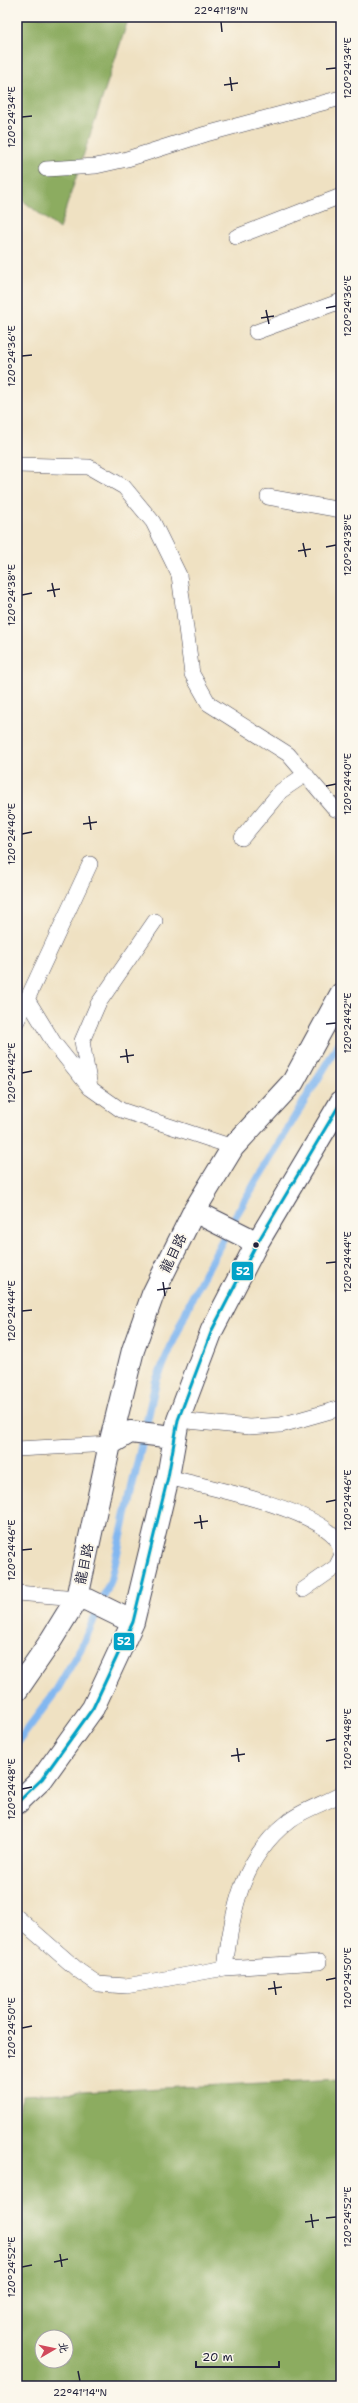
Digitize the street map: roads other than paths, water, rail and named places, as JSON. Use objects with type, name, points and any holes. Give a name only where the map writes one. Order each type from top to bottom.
[{"type":"street","name":"龍目路","points":[[17,1690],[48,1645],[83,1599],[110,1444],[133,1350],[150,1301],[200,1213],[233,1147],[293,1082],[341,994]]},
{"type":"street","points":[[17,1803],[42,1779],[93,1708],[126,1619],[168,1476],[172,1431],[212,1330],[251,1241],[338,1113]]},
{"type":"street","points":[[200,1213],[251,1241]]},
{"type":"street","points":[[110,1444],[130,1432],[172,1431]]},
{"type":"street","points":[[83,1599],[126,1619]]},
{"type":"lane","points":[[46,169],[96,166],[127,160],[206,134],[341,98]]},
{"type":"lane","points":[[236,237],[341,196]]},
{"type":"lane","points":[[256,332],[341,301]]},
{"type":"lane","points":[[17,465],[89,467],[124,487],[153,522],[179,575],[192,674],[209,704],[288,754],[335,809],[341,810]]},
{"type":"lane","points":[[268,497],[341,510]]},
{"type":"lane","points":[[242,838],[281,791],[306,774]]},
{"type":"lane","points":[[17,1020],[90,864]]},
{"type":"lane","points":[[90,1088],[82,1041],[98,1004],[155,921]]},
{"type":"lane","points":[[27,999],[54,1043],[90,1088],[121,1110],[233,1147]]},
{"type":"lane","points":[[172,1431],[249,1428],[281,1425],[341,1408]]},
{"type":"lane","points":[[17,1449],[110,1444]]},
{"type":"lane","points":[[168,1476],[284,1509],[310,1518],[335,1537],[341,1553]]},
{"type":"lane","points":[[303,1590],[336,1567],[341,1557]]},
{"type":"lane","name":"龍目路","points":[[17,1593],[83,1599]]},
{"type":"lane","points":[[225,1968],[230,1930],[244,1878],[257,1854],[290,1820],[341,1794]]},
{"type":"lane","points":[[17,1917],[79,1971],[98,1984],[126,1986],[225,1968],[319,1962]]},
{"type":"waterway","points":[[17,1743],[56,1691],[82,1646],[111,1580],[156,1381],[192,1298],[233,1220],[341,1040]]}]
